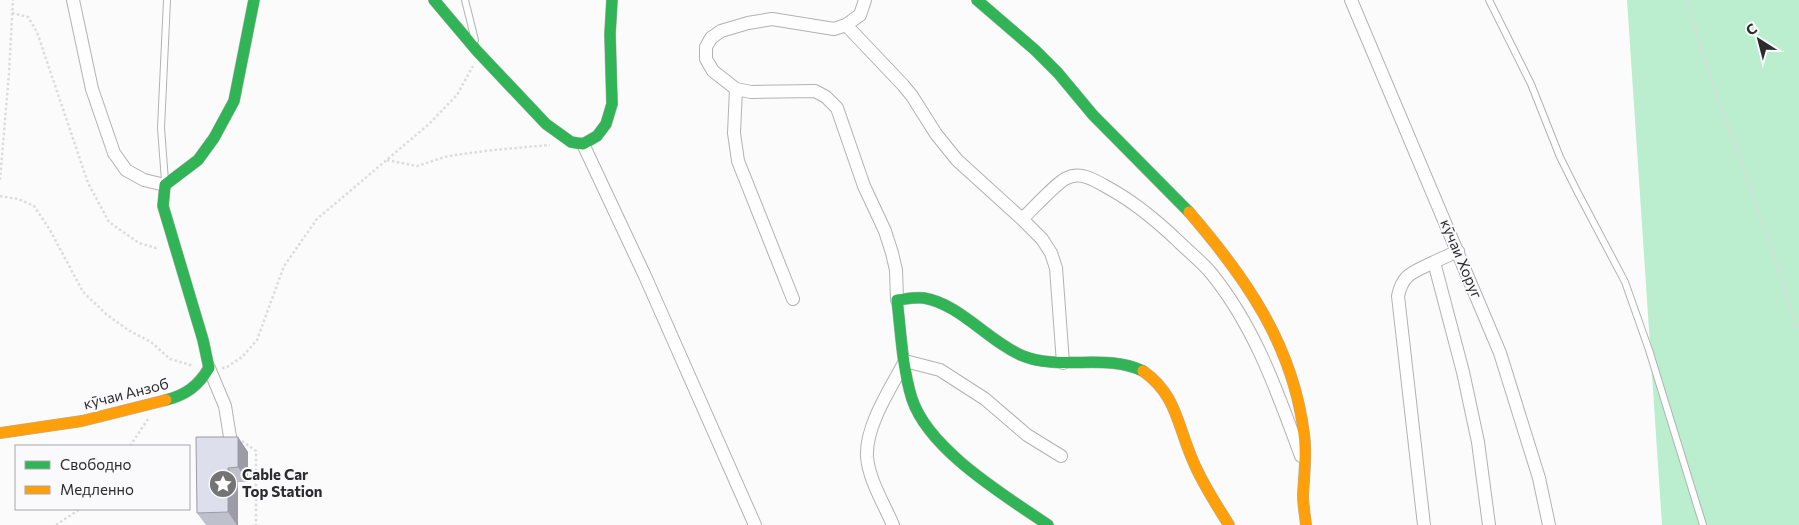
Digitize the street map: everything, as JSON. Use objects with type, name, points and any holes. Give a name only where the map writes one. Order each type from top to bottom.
[{"type":"street","points":[[73,0],[92,89],[114,153],[126,170],[144,180],[165,185]]},
{"type":"street","points":[[230,437],[225,406],[209,368],[203,340],[163,206],[165,185],[198,160],[214,138],[234,101],[254,0]]},
{"type":"street","points":[[434,0],[477,51],[541,119],[577,143],[645,276],[755,525]]},
{"type":"street","points":[[577,143],[597,136],[606,124],[612,104],[610,34],[612,0]]},
{"type":"street","points":[[865,0],[860,15],[846,25],[834,29],[772,19],[748,23],[721,31],[711,38],[706,47],[706,58],[713,71],[736,89],[751,92],[815,91],[826,97],[837,108],[864,186],[885,231],[892,252],[896,270],[897,300],[910,395],[917,414],[927,429],[947,450],[1048,525]]},
{"type":"street","points":[[977,0],[1040,55],[1058,73],[1093,115],[1186,208],[1216,243],[1247,285],[1268,320],[1293,383],[1304,434],[1306,470],[1303,496],[1306,525]]},
{"type":"street","name":"кӯчаи Хоруг","points":[[1351,0],[1500,353],[1539,478],[1550,525]]},
{"type":"street","points":[[846,25],[903,85],[936,134],[957,160],[1022,219],[1042,240],[1051,253],[1056,268],[1063,363]]},
{"type":"street","points":[[736,89],[734,133],[738,161],[793,299]]},
{"type":"street","points":[[1022,219],[1066,178],[1076,176],[1087,177],[1119,194],[1161,226],[1210,271],[1248,326],[1271,376],[1306,470]]},
{"type":"street","points":[[1424,525],[1398,296],[1400,285],[1405,278],[1458,251]]},
{"type":"street","points":[[1434,262],[1463,372],[1478,442],[1489,525]]},
{"type":"street","points":[[897,300],[917,297],[931,300],[947,308],[993,340],[1036,360],[1063,363],[1122,362],[1141,369],[1166,392],[1192,461],[1229,525]]},
{"type":"street","points":[[905,361],[926,365],[947,374],[985,399],[1026,435],[1061,456]]},
{"type":"street","points":[[893,525],[872,477],[867,457],[869,438],[876,418],[905,361]]},
{"type":"street","name":"кӯчаи Анзоб","points":[[0,432],[82,421],[181,396],[204,377],[209,368]]},
{"type":"lane","points":[[165,185],[161,128],[167,0]]},
{"type":"lane","points":[[464,0],[477,51]]},
{"type":"lane","points":[[1489,0],[1531,84],[1560,157],[1625,282],[1649,350],[1703,525]]},
{"type":"path","points":[[0,180],[13,0]]},
{"type":"path","points":[[1686,0],[1709,73],[1777,263],[1791,312],[1799,331]]},
{"type":"path","points":[[12,13],[28,17],[37,32],[88,183],[109,222],[139,243],[156,248],[174,242]]},
{"type":"path","points":[[0,196],[18,199],[34,206],[50,230],[83,292],[106,314],[128,330],[151,342],[170,359],[193,366],[209,368],[227,367],[242,356],[257,340],[284,266],[318,219],[429,124],[457,95],[473,68],[477,51]]},
{"type":"path","points":[[387,160],[417,166],[448,156],[577,143]]},
{"type":"path","points":[[131,445],[160,401]]},
{"type":"path","points":[[230,437],[256,451],[256,525]]},
{"type":"path","points":[[56,525],[78,510]]},
{"type":"green space","points":[[1627,0],[1799,0],[1799,525],[1662,525]]},
{"type":"building","points":[[196,437],[238,437],[238,467],[228,468],[228,512],[197,513]]},
{"type":"traffic: fast","points":[[166,400],[191,389],[209,368],[203,340],[163,206],[165,185],[198,160],[214,138],[234,101],[254,0]]},
{"type":"traffic: fast","points":[[434,0],[477,51],[546,124],[571,142],[583,144],[597,136],[606,124],[612,104],[610,34],[612,0]]},
{"type":"traffic: fast","points":[[977,0],[1035,50],[1058,73],[1093,115],[1189,212]]},
{"type":"traffic: fast","points":[[1048,525],[970,470],[934,436],[921,418],[912,399],[906,375],[897,300],[924,298],[937,302],[962,315],[998,342],[1023,356],[1053,362],[1114,363],[1143,371]]},
{"type":"traffic: slow","points":[[1189,212],[1248,288],[1278,342],[1289,371],[1298,402],[1305,442],[1303,495],[1306,525]]},
{"type":"traffic: slow","points":[[1143,371],[1154,380],[1170,401],[1197,469],[1229,525]]},
{"type":"traffic: slow","points":[[0,433],[82,421],[166,400]]},
{"type":"place","name":"Cable Car Top Station","points":[[223,484]]}]
